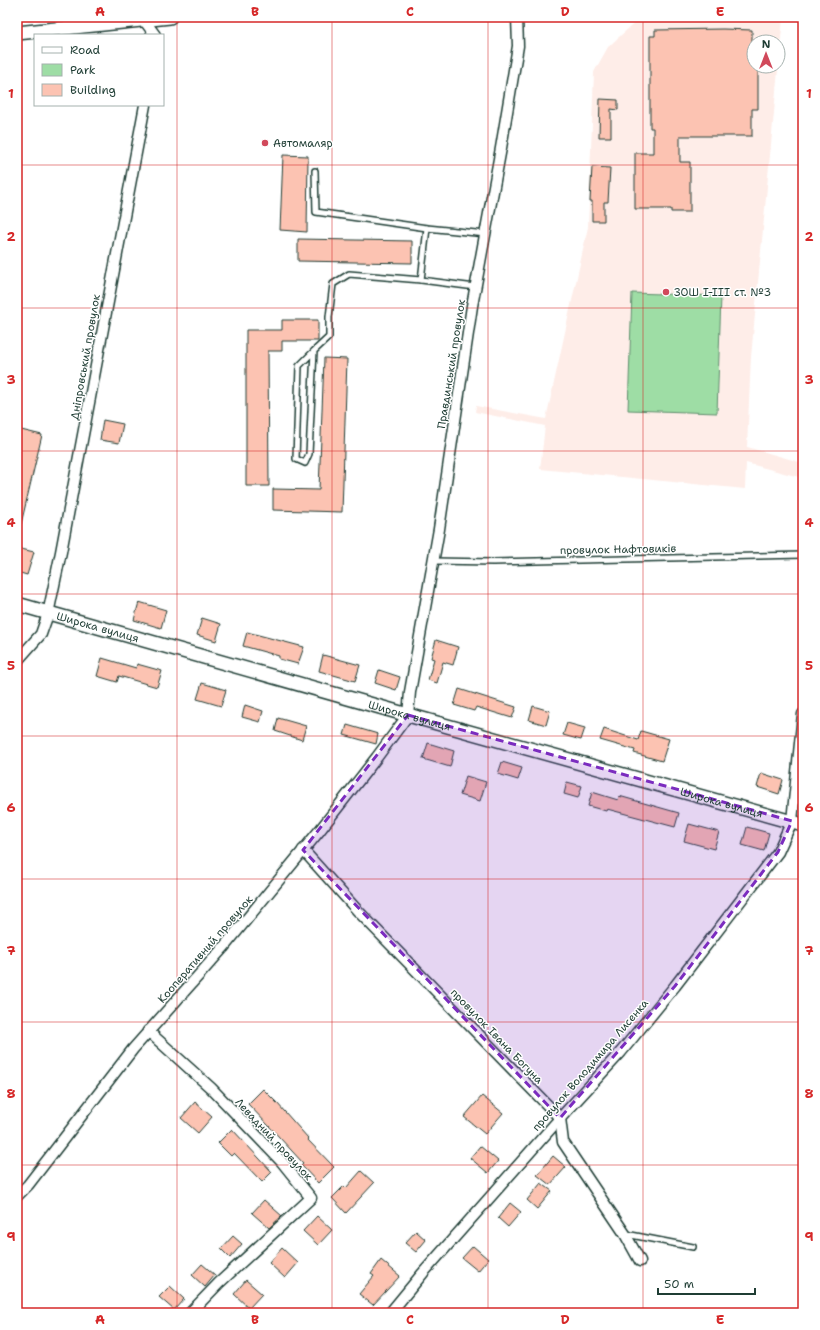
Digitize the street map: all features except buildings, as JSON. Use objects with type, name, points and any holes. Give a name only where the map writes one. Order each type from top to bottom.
[{"type":"street","points":[[17,33],[170,17]]},
{"type":"street","name":"Правдинський провулок","points":[[408,715],[475,287],[486,234],[518,46],[517,17]]},
{"type":"street","points":[[144,20],[154,34]]},
{"type":"street","name":"Дніпровський провулок","points":[[17,661],[41,634],[48,614],[64,537],[145,106]]},
{"type":"street","name":"Широка вулиця","points":[[17,604],[48,614],[797,823]]},
{"type":"street","name":"провулок Володимира Лисенка","points":[[390,1313],[423,1273],[560,1118],[621,1052],[675,986],[778,852],[797,823],[803,714]]},
{"type":"street","name":"Кооперативний провулок","points":[[17,1196],[28,1185],[133,1049],[223,948],[303,850],[377,757],[408,715]]},
{"type":"street","name":"провулок Івана Богуна","points":[[303,850],[357,910],[560,1118]]},
{"type":"street","name":"Левадний провулок","points":[[148,1032],[211,1088],[282,1162],[311,1198],[219,1283],[190,1313]]},
{"type":"street","points":[[560,1118],[563,1142],[625,1234],[640,1261]]},
{"type":"lane","points":[[315,171],[316,212],[427,228],[486,234]]},
{"type":"lane","points":[[421,280],[427,228]]},
{"type":"lane","points":[[314,351],[309,454],[305,463],[296,459],[298,366],[314,351],[329,337],[332,284],[349,274],[421,280],[475,287]]},
{"type":"lane","name":"провулок Нафтовиків","points":[[433,561],[501,562],[803,555]]},
{"type":"lane","points":[[625,1234],[693,1247]]},
{"type":"highlighted area","points":[[408,715],[792,821],[778,852],[675,986],[560,1118],[303,850]]},
{"type":"shaded area","name":"ЗОШ І-ІІІ ст. №3","points":[[641,17],[783,17],[781,34],[746,34],[746,74],[778,74],[751,357],[747,447],[803,463],[803,478],[746,463],[745,489],[540,469],[545,426],[475,412],[476,406],[546,419],[588,227],[594,72],[608,47]]},
{"type":"green space","points":[[632,293],[721,296],[717,413],[628,410]]},
{"type":"place","name":"Автомаляр","points":[[265,143]]},
{"type":"place","name":"ЗОШ І-ІІІ ст. №3","points":[[666,292]]}]
